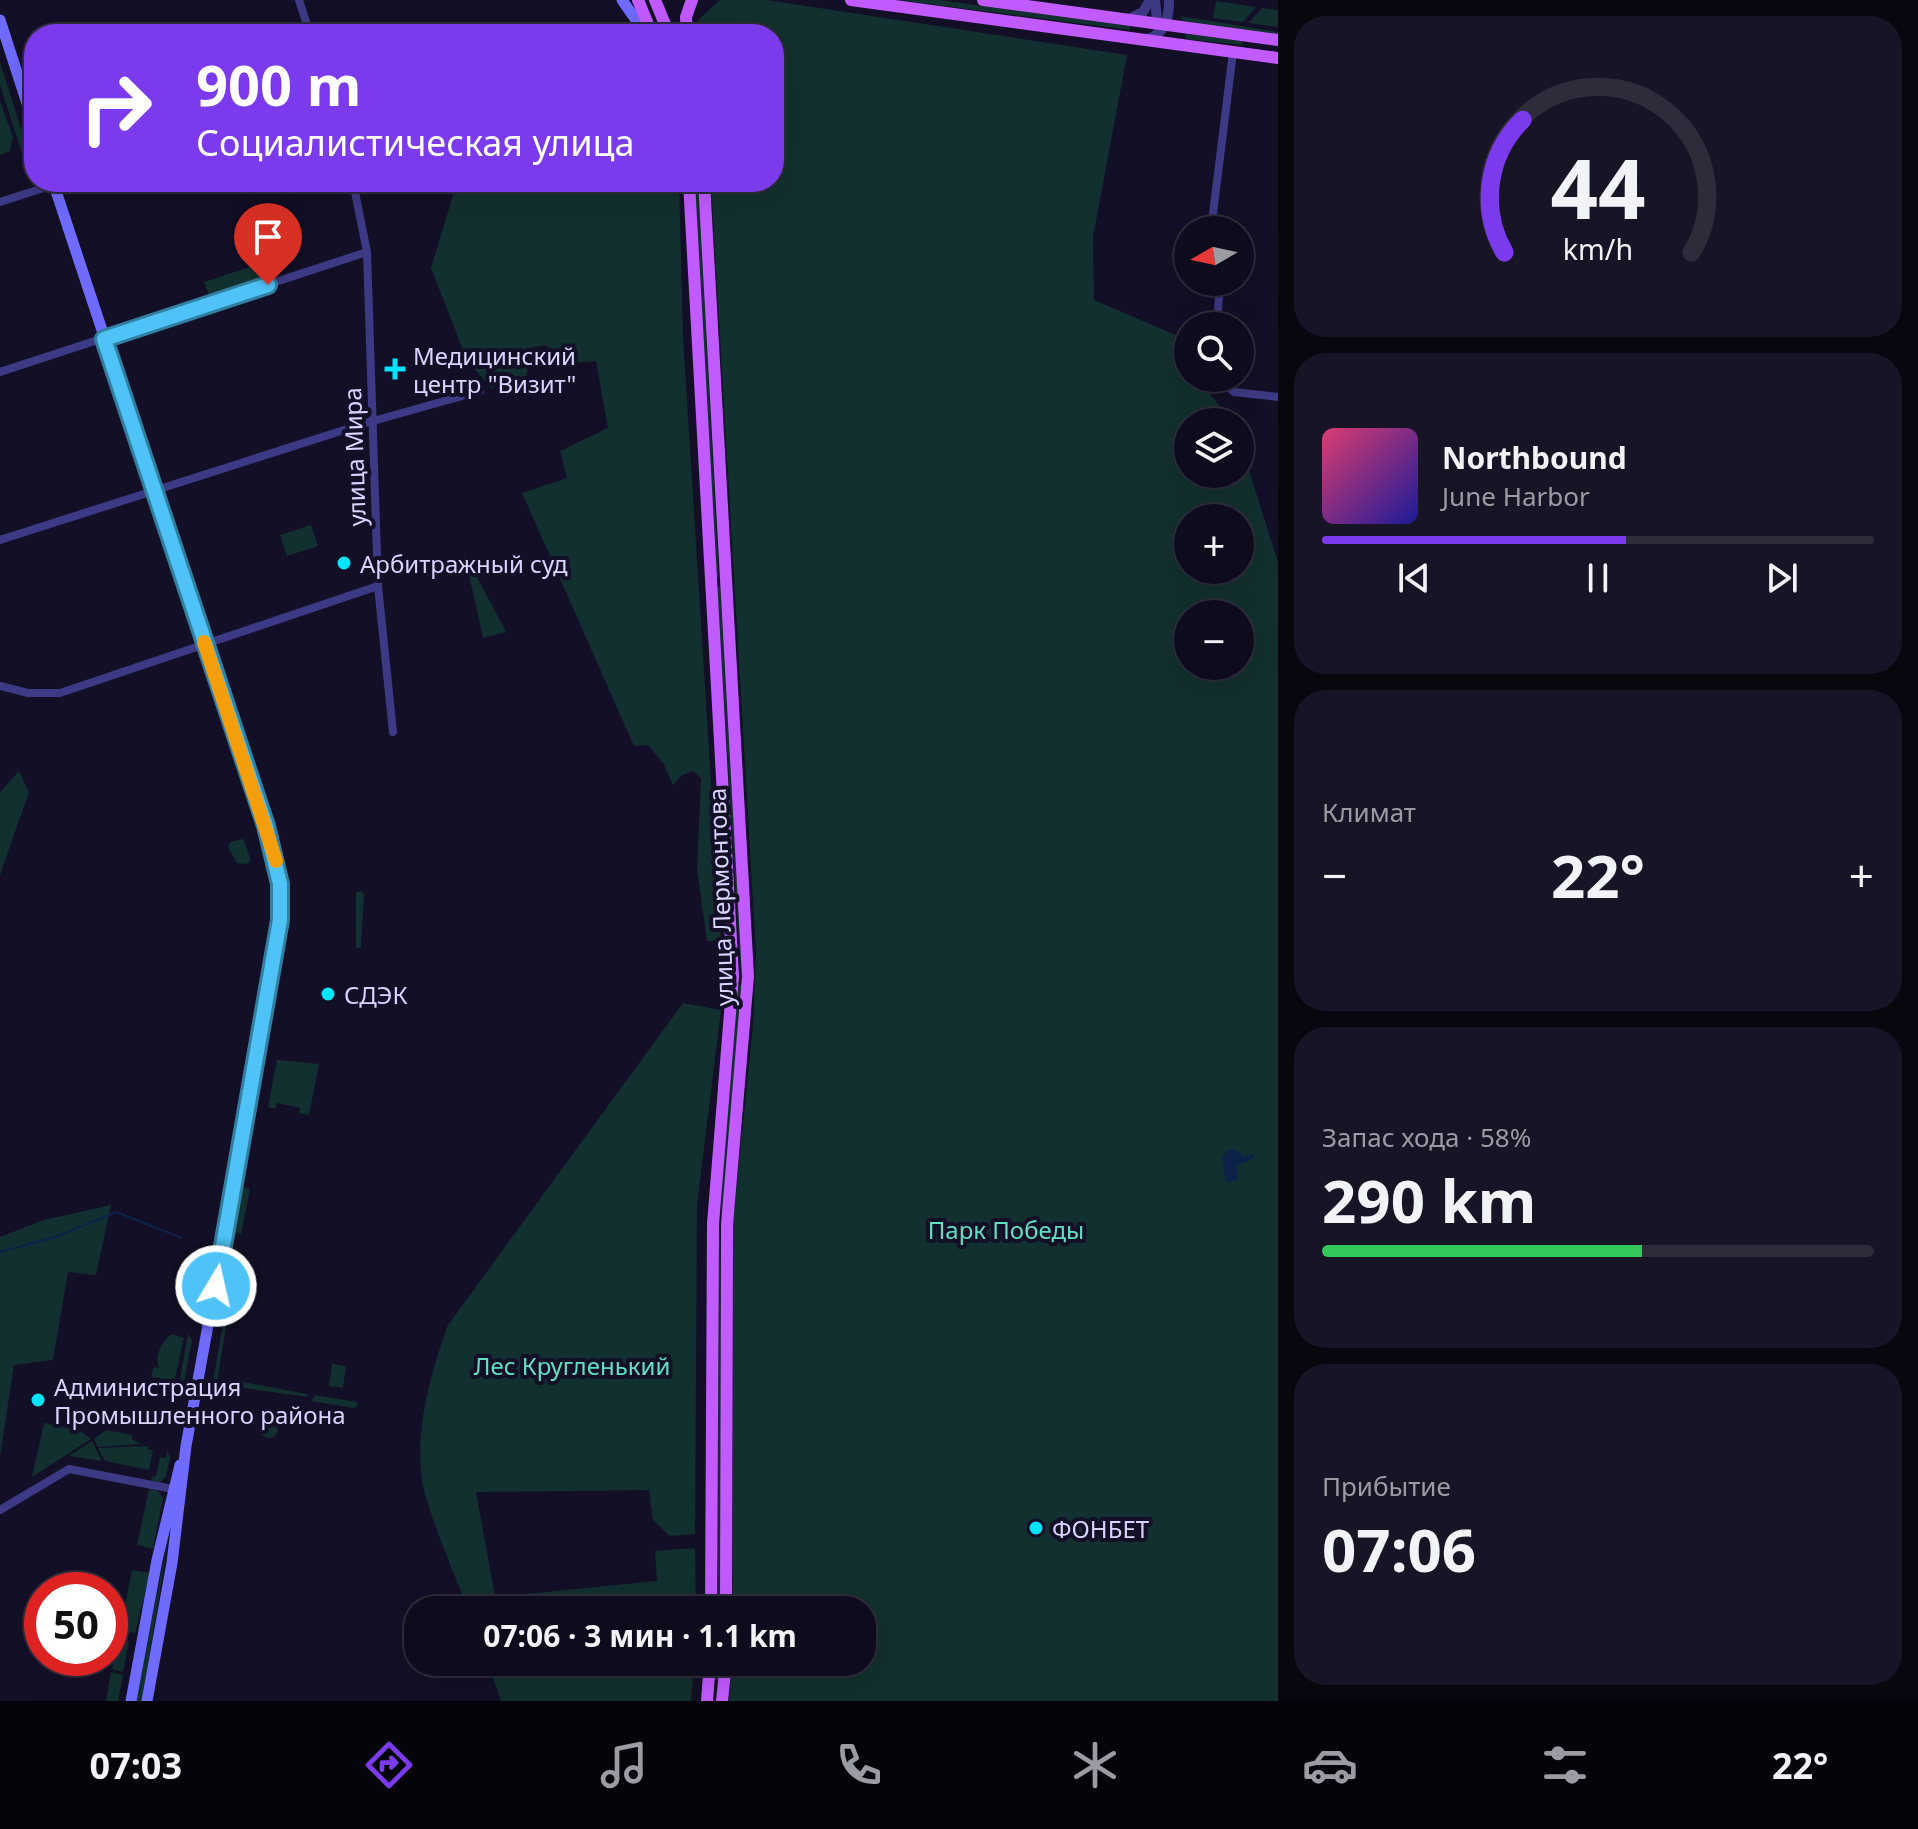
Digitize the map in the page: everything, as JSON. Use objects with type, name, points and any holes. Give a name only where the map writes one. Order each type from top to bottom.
[{"type":"main road","points":[[622,0],[639,24]]},
{"type":"main road","points":[[638,0],[648,24]]},
{"type":"main road","points":[[655,0],[665,24]]},
{"type":"main road","points":[[686,24],[692,0]]},
{"type":"main road","points":[[851,0],[1278,58]]},
{"type":"main road","points":[[983,0],[1161,27],[1278,40]]},
{"type":"main road","points":[[0,20],[24,94]]},
{"type":"main road","points":[[1254,54],[1255,37]]},
{"type":"main road","points":[[56,192],[272,847],[281,901],[277,946],[186,1446],[131,1701]]},
{"type":"main road","name":"улица Лермонтова","points":[[689,192],[733,976],[713,1224],[711,1596]]},
{"type":"main road","name":"улица Лермонтова","points":[[705,192],[748,976],[727,1225],[726,1596]]},
{"type":"main road","points":[[709,583],[726,580]]},
{"type":"main road","points":[[713,1224],[727,1225]]},
{"type":"main road","points":[[147,1701],[177,1490]]},
{"type":"main road","points":[[707,1701],[709,1676]]},
{"type":"main road","points":[[722,1701],[725,1676]]},
{"type":"street","points":[[299,0],[307,24]]},
{"type":"street","points":[[1128,20],[1143,12],[1152,0]]},
{"type":"street","points":[[1152,0],[1161,27],[1171,43]]},
{"type":"street","points":[[1144,39],[1161,27],[1170,0]]},
{"type":"street","points":[[1170,0],[1177,16],[1191,28]]},
{"type":"street","points":[[1213,216],[1233,52]]},
{"type":"street","points":[[0,202],[28,192]]},
{"type":"street","name":"улица Мира","points":[[355,192],[367,252],[378,586],[393,732]]},
{"type":"street","points":[[0,372],[367,252]]},
{"type":"street","points":[[0,540],[372,422],[480,391]]},
{"type":"street","points":[[1234,392],[1278,397]]},
{"type":"street","points":[[0,686],[28,693],[60,693],[378,586]]},
{"type":"street","points":[[0,1510],[69,1469],[177,1490]]},
{"type":"green space","name":"Парк Победы","points":[[720,0],[767,0],[1127,55],[1093,237],[1094,300],[1174,334],[1174,392],[1208,392],[1222,408],[1174,408],[1174,488],[1254,486],[1278,562],[1278,1701],[729,1701],[731,1676],[876,1676],[876,1596],[733,1596],[733,1222],[753,1026],[756,953],[712,192],[784,192],[784,24],[698,24],[700,18]]},
{"type":"green space","points":[[899,0],[940,0],[1130,26],[1130,30]]},
{"type":"green space","points":[[1216,1],[1256,7],[1243,22],[1213,18]]},
{"type":"green space","points":[[1262,8],[1278,10],[1278,27],[1248,23]]},
{"type":"green space","points":[[1180,16],[1278,32],[1278,36],[1183,21]]},
{"type":"green space","points":[[1186,34],[1242,41],[1243,45],[1186,39]]},
{"type":"green space","points":[[0,62],[24,138],[24,159],[0,85]]},
{"type":"green space","points":[[0,101],[13,137],[10,151],[0,155]]},
{"type":"green space","points":[[454,192],[679,192],[683,337],[721,941],[707,941],[697,869],[701,778],[693,771],[682,775],[673,785],[663,763],[648,745],[634,746],[522,493],[567,478],[560,451],[608,428],[596,361],[562,364],[546,345],[532,347],[526,378],[491,388],[467,360],[431,268]]},
{"type":"green space","points":[[695,192],[699,192],[719,579],[716,576]]},
{"type":"green space","points":[[274,259],[280,275],[210,298],[204,282]]},
{"type":"green space","points":[[311,525],[318,546],[287,556],[280,535]]},
{"type":"green space","points":[[464,552],[506,632],[483,638]]},
{"type":"green space","points":[[720,586],[742,974],[741,975],[717,587]]},
{"type":"green space","points":[[19,771],[29,792],[0,875],[0,792]]},
{"type":"green space","points":[[243,839],[251,860],[247,864],[237,863],[228,847],[230,842]]},
{"type":"green space","points":[[360,891],[364,894],[361,947],[356,948],[356,893]]},
{"type":"green space","points":[[741,985],[721,1221],[722,1165],[738,986]]},
{"type":"green space","name":"Лес Кругленький","points":[[683,1003],[721,1010],[697,1205],[695,1534],[670,1536],[653,1520],[649,1490],[476,1492],[495,1596],[463,1596],[434,1523],[421,1474],[424,1408],[448,1325]]},
{"type":"green space","points":[[277,1060],[319,1064],[309,1115],[299,1113],[300,1108],[277,1103],[275,1109],[268,1107]]},
{"type":"green space","points":[[243,1187],[250,1189],[241,1234],[234,1232]]},
{"type":"green space","points":[[111,1205],[96,1275],[68,1272],[53,1360],[14,1365],[0,1456],[0,1237],[44,1220]]},
{"type":"green space","points":[[720,1230],[721,1596],[716,1596]]},
{"type":"green space","points":[[231,1297],[217,1382],[213,1381],[227,1300]]},
{"type":"green space","points":[[172,1334],[184,1338],[174,1382],[166,1387],[161,1378],[151,1377],[154,1367],[159,1368],[160,1349]]},
{"type":"green space","points":[[188,1334],[192,1340],[182,1393],[176,1402]]},
{"type":"green space","points":[[332,1364],[346,1366],[343,1388],[329,1386]]},
{"type":"green space","points":[[243,1382],[307,1394],[308,1397],[243,1388]]},
{"type":"green space","points":[[315,1395],[358,1404],[355,1408],[311,1401]]},
{"type":"green space","points":[[269,1420],[278,1429],[269,1438],[260,1429]]},
{"type":"green space","points":[[44,1423],[78,1429],[91,1439],[32,1477]]},
{"type":"green space","points":[[106,1430],[132,1435],[132,1439],[140,1444],[98,1447],[94,1439]]},
{"type":"green space","points":[[92,1441],[102,1461],[69,1456]]},
{"type":"green space","points":[[148,1446],[148,1450],[153,1450],[149,1470],[105,1461],[98,1448]]},
{"type":"green space","points":[[167,1450],[170,1457],[166,1477],[160,1482],[151,1481],[156,1476],[160,1457],[166,1458]]},
{"type":"green space","points":[[149,1489],[158,1491],[163,1498],[153,1549],[137,1545]]},
{"type":"green space","points":[[170,1529],[142,1701],[136,1701]]},
{"type":"green space","name":"Лес Кругленький","points":[[695,1548],[696,1596],[505,1596],[657,1581],[655,1551]]},
{"type":"green space","points":[[132,1570],[150,1573],[135,1633],[128,1632],[128,1590]]},
{"type":"green space","points":[[110,1676],[123,1676],[118,1701],[106,1701]]},
{"type":"green space","points":[[492,1676],[693,1676],[691,1701],[501,1701]]},
{"type":"water","points":[[1229,1149],[1237,1150],[1244,1157],[1253,1154],[1255,1157],[1237,1166],[1238,1180],[1226,1182],[1222,1157]]},
{"type":"waterway","points":[[0,1252],[55,1237],[116,1212],[182,1238]]},
{"type":"slow traffic","points":[[204,642],[276,861]]},
{"type":"place","name":"Медицинский центр \"Визит\"","points":[[395,369]]},
{"type":"place","name":"Арбитражный суд","points":[[344,563]]},
{"type":"place","name":"СДЭК","points":[[328,994]]},
{"type":"place","name":"Администрация Промышленного района","points":[[38,1400]]},
{"type":"place","name":"ФОНБЕТ","points":[[1036,1528]]},
{"type":"route","points":[[216,1286],[277,946],[280,884],[266,826],[104,339],[268,285]]}]
